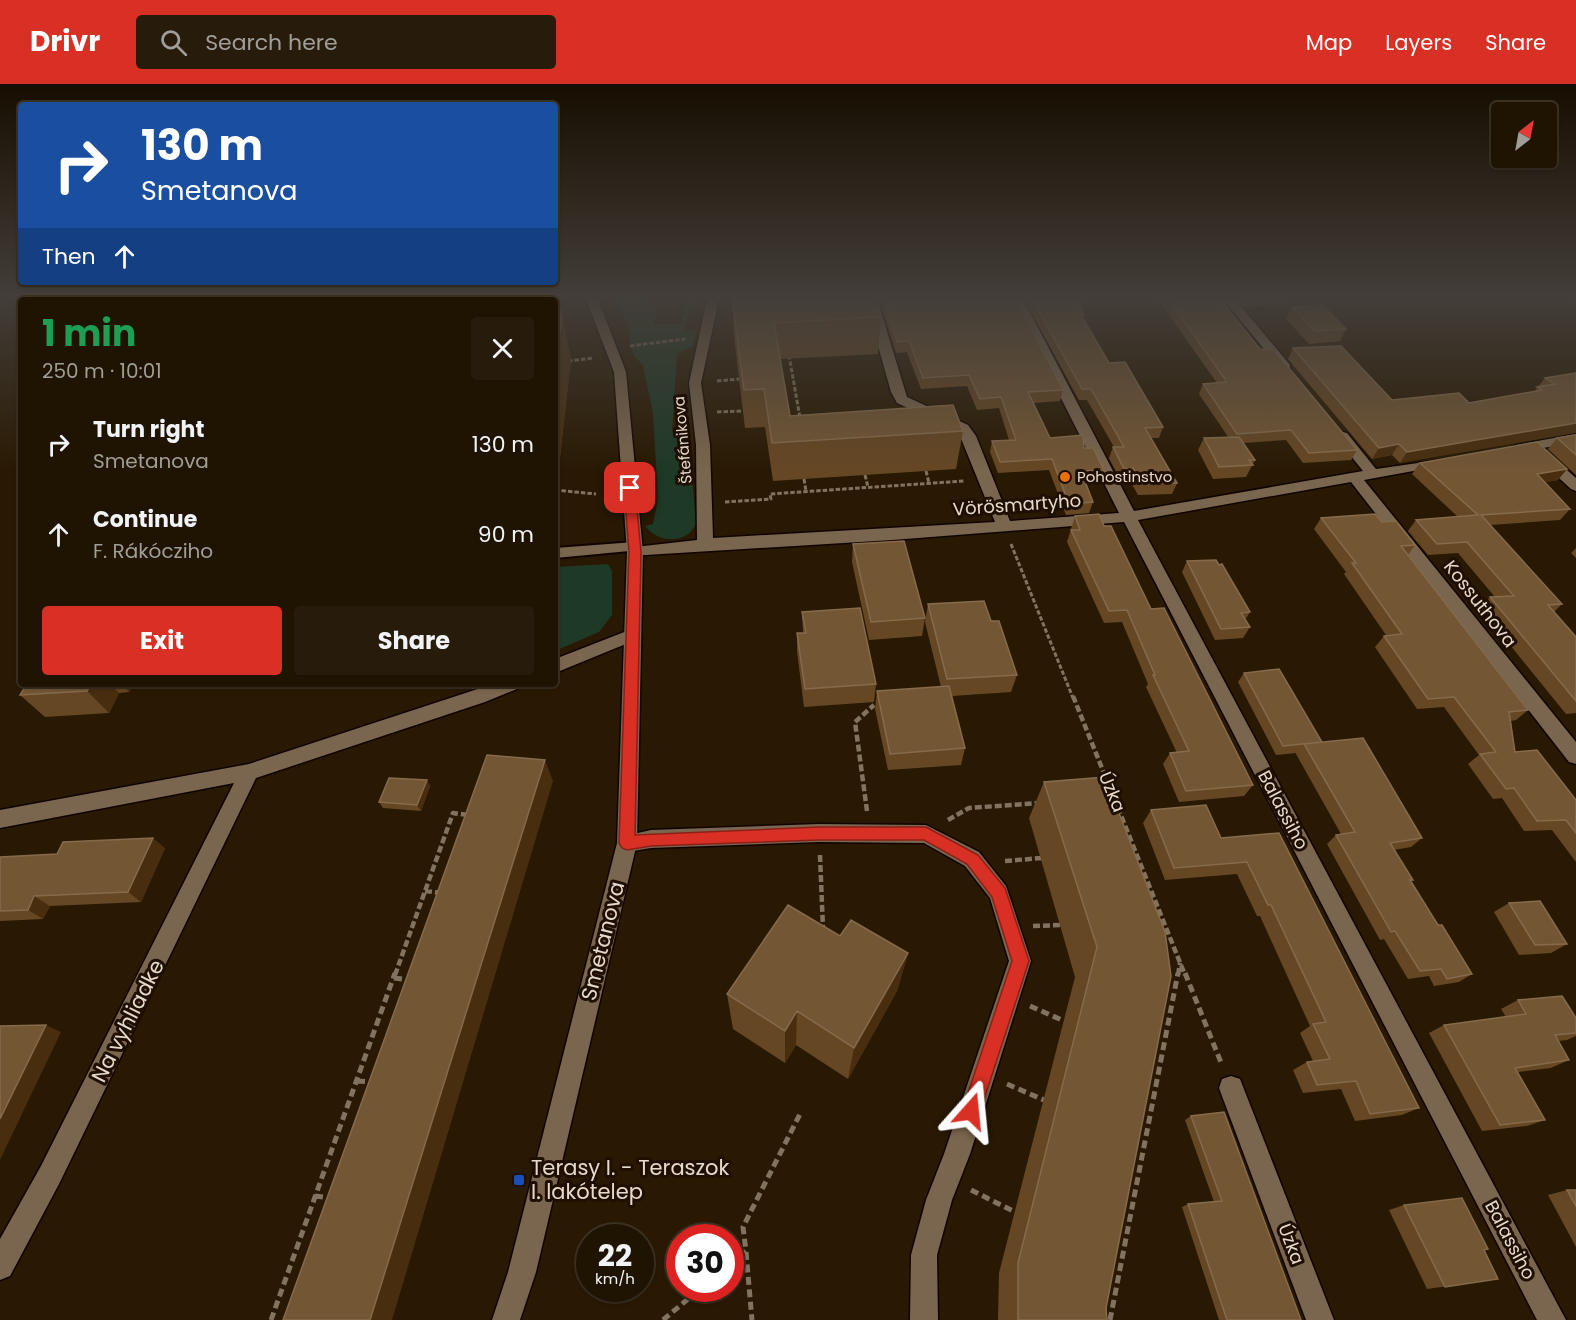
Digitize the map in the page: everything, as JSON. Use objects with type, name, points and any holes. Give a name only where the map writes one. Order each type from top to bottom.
[{"type":"street","name":"Smetanova","points":[[506,1320],[522,1272],[627,843],[635,550],[620,372],[614,357]]},
{"type":"street","name":"Štefánikova","points":[[700,357],[695,382],[703,445],[705,544]]},
{"type":"street","points":[[889,357],[902,400],[963,428],[969,436],[1004,525]]},
{"type":"street","name":"Balassiho","points":[[1047,357],[1552,1320]]},
{"type":"street","points":[[1277,357],[1297,381]]},
{"type":"street","points":[[1334,426],[1373,474]]},
{"type":"street","points":[[1497,452],[1576,438]]},
{"type":"street","points":[[1532,446],[1576,486]]},
{"type":"street","name":"Vörösmartyho","points":[[635,550],[705,544],[891,535],[1129,517],[1452,460]]},
{"type":"street","name":"Kossuthova","points":[[1354,477],[1576,756]]},
{"type":"street","points":[[558,665],[632,635]]},
{"type":"street","points":[[0,819],[249,772],[480,691],[498,687]]},
{"type":"street","name":"Na vyhliadke","points":[[0,1266],[61,1155],[249,772]]},
{"type":"street","points":[[627,843],[651,839],[819,833],[926,834],[972,860],[999,893],[1020,961],[957,1154],[939,1200],[924,1255],[924,1320]]},
{"type":"street","name":"Úzka","points":[[1231,1088],[1320,1320]]},
{"type":"lane","points":[[558,553],[635,550]]},
{"type":"path","points":[[565,362],[608,357]]},
{"type":"path","points":[[789,357],[801,424]]},
{"type":"path","points":[[926,471],[929,483]]},
{"type":"path","points":[[865,475],[868,487]]},
{"type":"path","points":[[804,479],[806,491]]},
{"type":"path","points":[[718,502],[771,499],[770,494],[986,479]]},
{"type":"path","points":[[558,490],[596,494]]},
{"type":"path","name":"Úzka","points":[[1004,525],[1231,1088]]},
{"type":"path","points":[[867,815],[855,722],[874,705]]},
{"type":"path","points":[[1103,798],[1114,797]]},
{"type":"path","points":[[926,834],[969,808],[1047,802]]},
{"type":"path","points":[[271,1320],[453,813],[473,816]]},
{"type":"path","points":[[819,833],[823,935]]},
{"type":"path","points":[[998,862],[1042,858]]},
{"type":"path","points":[[425,891],[446,894]]},
{"type":"path","points":[[1030,926],[1061,925]]},
{"type":"path","points":[[1110,1320],[1180,963]]},
{"type":"path","points":[[394,978],[416,981]]},
{"type":"path","points":[[1023,1003],[1064,1021]]},
{"type":"path","points":[[357,1081],[380,1083]]},
{"type":"path","points":[[1000,1082],[1044,1100]]},
{"type":"path","points":[[752,1320],[743,1227],[800,1113]]},
{"type":"path","points":[[970,1190],[1015,1212]]},
{"type":"path","points":[[315,1196],[339,1199]]},
{"type":"path","points":[[663,1320],[684,1302]]},
{"type":"green space","points":[[635,357],[677,357],[672,432],[689,442],[696,524],[686,536],[679,538],[657,536],[645,526],[653,524],[658,499],[653,413],[643,365]]},
{"type":"green space","points":[[608,564],[612,571],[612,615],[599,632],[558,650],[558,567]]},
{"type":"building","points":[[740,357],[780,357],[790,416],[953,405],[963,431],[772,443],[764,389],[744,390]]},
{"type":"building","points":[[915,357],[1046,357],[1063,390],[1028,392],[1050,438],[1083,435],[1084,448],[1093,448],[1104,470],[1081,471],[1093,502],[1069,504],[1052,459],[1000,462],[992,441],[1016,440],[1001,397],[980,399],[969,375],[923,378]]},
{"type":"building","points":[[1064,357],[1105,357],[1109,363],[1125,362],[1163,427],[1145,428],[1177,483],[1142,484],[1133,468],[1124,469],[1113,447],[1124,447],[1091,389],[1082,389]]},
{"type":"building","points":[[1209,357],[1280,357],[1357,450],[1309,453],[1291,430],[1237,434],[1203,384],[1227,382]]},
{"type":"building","points":[[1300,357],[1351,357],[1392,400],[1459,393],[1469,403],[1542,390],[1537,387],[1555,384],[1545,378],[1576,373],[1576,423],[1407,452],[1399,444],[1379,448]]},
{"type":"building","points":[[1576,435],[1576,455],[1557,438]]},
{"type":"building","points":[[1239,437],[1255,460],[1249,460],[1253,465],[1219,467],[1204,438]]},
{"type":"building","points":[[1537,442],[1567,469],[1537,474],[1570,509],[1481,515],[1562,604],[1548,605],[1576,637],[1576,701],[1490,597],[1514,596],[1467,542],[1437,544],[1416,520],[1478,515],[1420,463]]},
{"type":"building","points":[[1099,514],[1104,526],[1111,526],[1151,609],[1164,608],[1253,785],[1186,791],[1170,753],[1189,751],[1153,675],[1155,675],[1127,610],[1109,611],[1071,530],[1080,530],[1075,516]]},
{"type":"building","points":[[1375,514],[1382,522],[1396,521],[1415,545],[1401,546],[1528,710],[1509,712],[1515,752],[1537,750],[1576,800],[1576,833],[1566,820],[1537,821],[1514,788],[1506,789],[1480,754],[1496,752],[1454,697],[1428,699],[1384,636],[1402,634],[1352,563],[1356,563],[1321,518]]},
{"type":"building","points":[[904,541],[925,618],[871,622],[853,544]]},
{"type":"building","points":[[1216,560],[1219,565],[1222,564],[1250,612],[1241,613],[1250,627],[1221,629],[1187,561]]},
{"type":"building","points":[[984,601],[991,621],[999,621],[1017,675],[947,679],[928,604]]},
{"type":"building","points":[[860,608],[876,684],[805,689],[797,633],[806,633],[802,612]]},
{"type":"building","points":[[1279,669],[1322,742],[1283,746],[1244,673]]},
{"type":"building","points":[[949,686],[965,748],[890,754],[877,691]]},
{"type":"building","points":[[25,687],[89,687],[87,691],[20,695]]},
{"type":"building","points":[[1363,738],[1422,838],[1390,843],[1438,925],[1442,925],[1472,974],[1447,979],[1441,969],[1420,971],[1395,931],[1391,932],[1336,835],[1355,832],[1304,744]]},
{"type":"building","points":[[487,755],[545,760],[370,1320],[283,1320]]},
{"type":"building","points":[[1105,777],[1165,932],[1171,976],[1106,1308],[1107,1320],[1018,1320],[1018,1263],[1097,947],[1044,782]]},
{"type":"building","points":[[389,778],[427,780],[417,805],[379,802]]},
{"type":"building","points":[[1206,805],[1221,838],[1279,833],[1419,1108],[1370,1114],[1356,1081],[1317,1085],[1307,1062],[1330,1059],[1313,1024],[1326,1022],[1271,905],[1268,905],[1247,862],[1174,868],[1151,810]]},
{"type":"building","points":[[153,838],[128,892],[34,896],[28,910],[0,911],[0,857],[57,854],[63,842]]},
{"type":"building","points":[[1540,901],[1567,944],[1535,945],[1509,903]]},
{"type":"building","points":[[788,905],[840,936],[851,920],[908,953],[854,1048],[797,1011],[785,1031],[727,994]]},
{"type":"building","points":[[1562,996],[1576,1018],[1576,1033],[1555,1035],[1569,1060],[1515,1068],[1545,1120],[1500,1125],[1444,1025],[1526,1014],[1518,1000]]},
{"type":"building","points":[[46,1025],[0,1119],[0,1026]]},
{"type":"building","points":[[1224,1112],[1301,1320],[1227,1320],[1188,1204],[1222,1201],[1191,1116]]},
{"type":"building","points":[[1567,1190],[1576,1190],[1576,1206]]},
{"type":"building","points":[[1462,1198],[1488,1249],[1484,1250],[1498,1279],[1445,1287],[1404,1205]]},
{"type":"place","name":"Pohostinstvo","points":[[1065,477]]},
{"type":"place","name":"Terasy I. - Teraszok I. lakótelep","points":[[519,1180]]},
{"type":"route","points":[[630,488],[635,552],[627,843],[651,839],[819,833],[926,834],[972,860],[999,893],[1020,961],[971,1111]]}]
